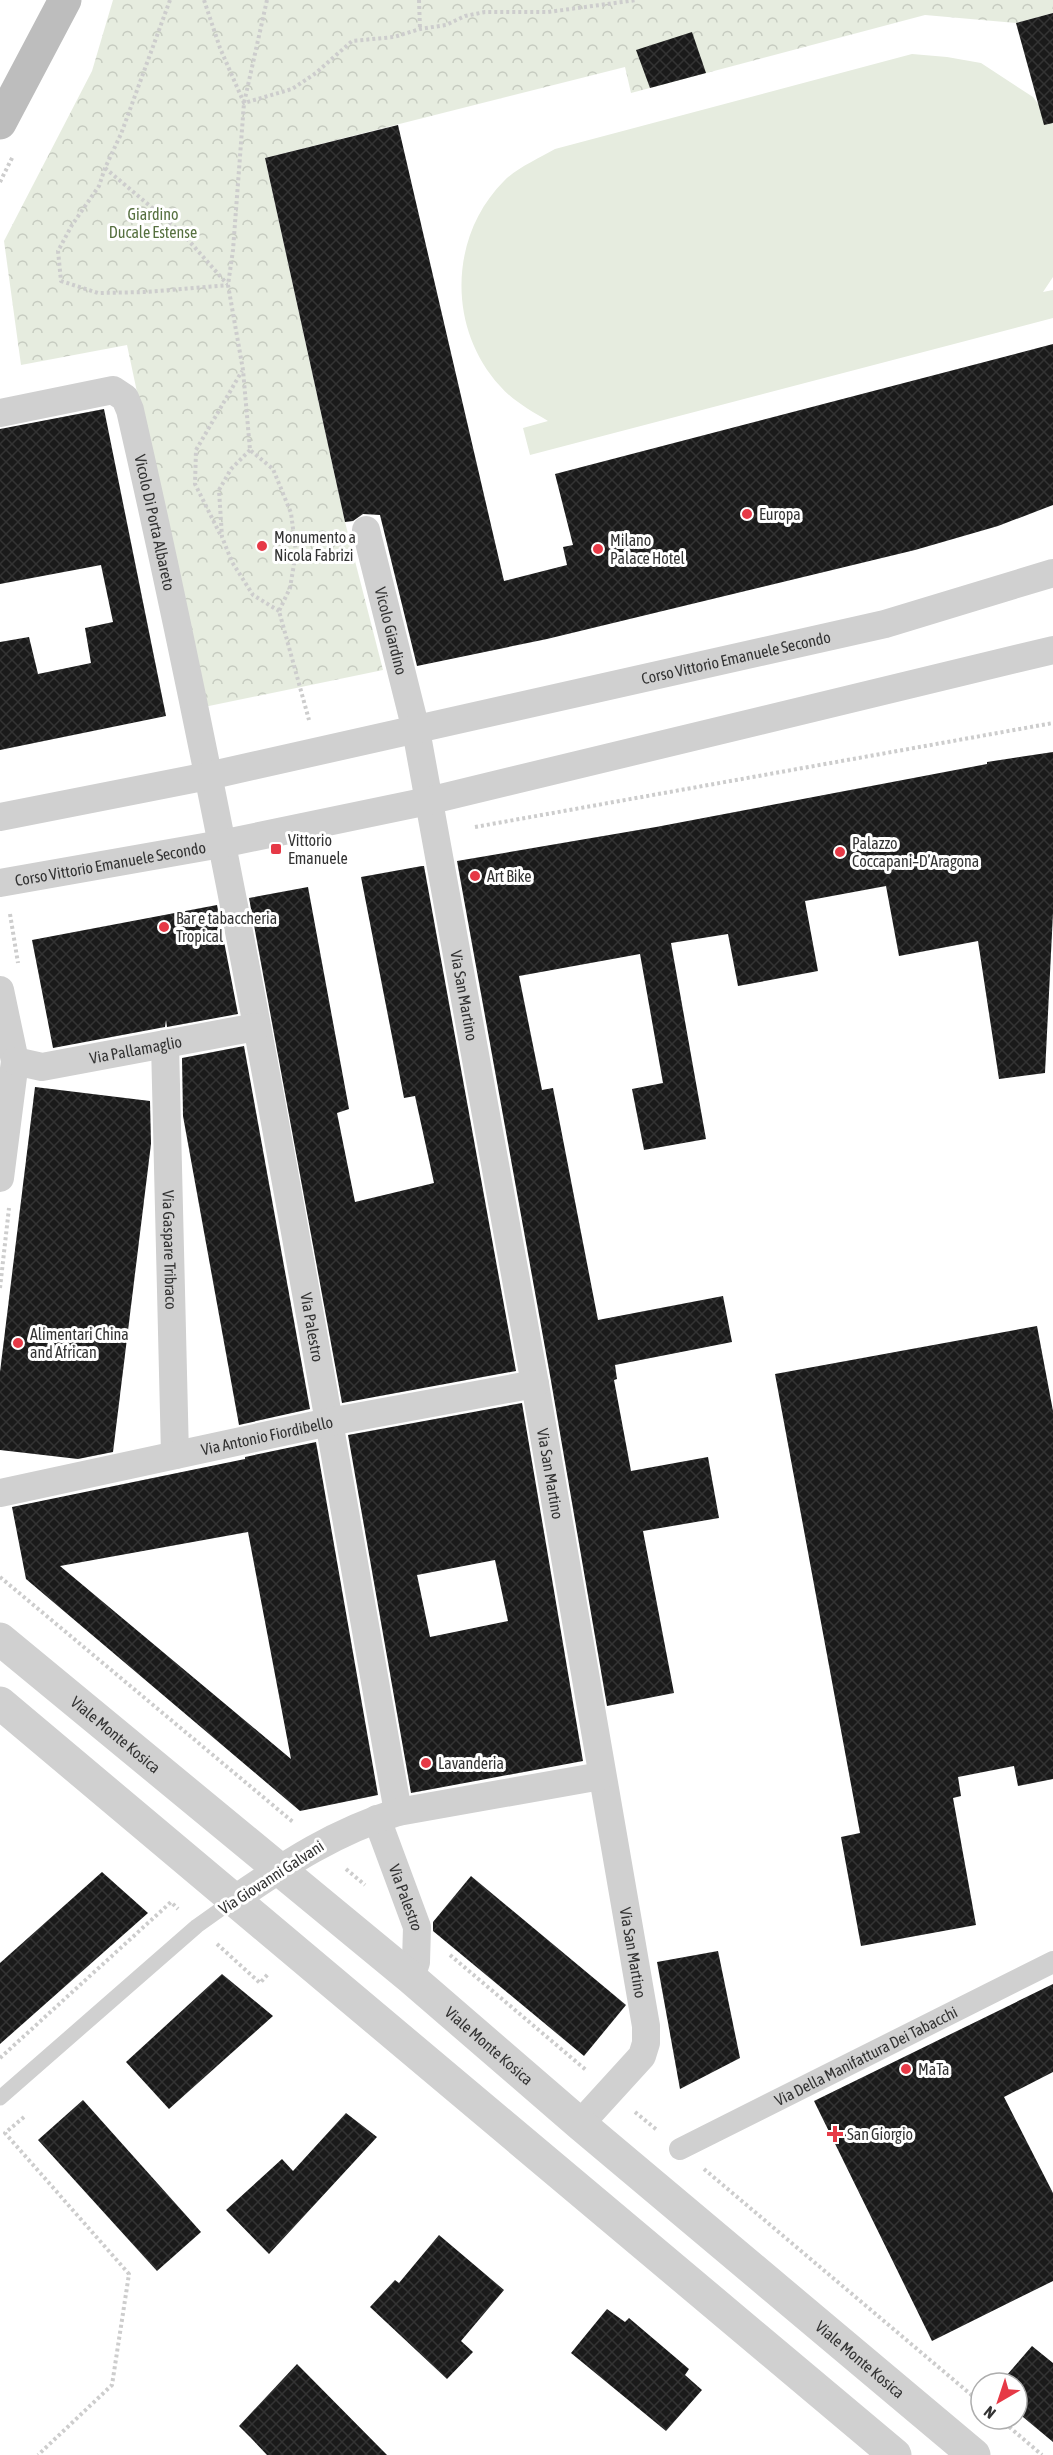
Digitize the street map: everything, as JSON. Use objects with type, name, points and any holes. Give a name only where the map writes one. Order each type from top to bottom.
[{"type":"main road","points":[[0,123],[64,0]]},
{"type":"street","name":"Vicolo Di Porta Albareto","points":[[0,413],[112,390],[125,398],[136,433],[208,776]]},
{"type":"street","name":"Vicolo Giardino","points":[[366,530],[416,730]]},
{"type":"street","name":"Corso Vittorio Emanuele Secondo","points":[[0,817],[208,776],[885,624],[1053,573]]},
{"type":"street","name":"Corso Vittorio Emanuele Secondo","points":[[0,883],[221,844],[428,801],[1053,650]]},
{"type":"street","points":[[416,730],[428,801]]},
{"type":"street","name":"Corso Vittorio Emanuele Secondo","points":[[208,776],[221,844]]},
{"type":"street","name":"Via San Martino","points":[[428,801],[535,1384],[646,2026],[646,2043],[635,2064],[580,2124]]},
{"type":"street","name":"Via Palestro","points":[[221,844],[329,1422],[388,1815],[417,1927],[416,1962],[411,1978]]},
{"type":"street","points":[[0,990],[15,1061],[0,1178]]},
{"type":"street","name":"Via Pallamaglio","points":[[15,1061],[42,1067],[256,1027]]},
{"type":"street","name":"Via Gaspare Tribraco","points":[[165,1044],[175,1455]]},
{"type":"street","name":"Via Antonio Fiordibello","points":[[0,1492],[329,1422],[535,1384]]},
{"type":"street","name":"Viale Monte Kosica","points":[[0,1639],[411,1978],[580,2124],[974,2455]]},
{"type":"street","points":[[0,1703],[895,2455]]},
{"type":"street","name":"Via Giovanni Galvani","points":[[235,1899],[319,1844],[388,1815],[601,1776]]},
{"type":"street","name":"Via Della Manifattura Dei Tabacchi","points":[[680,2149],[1053,1962]]},
{"type":"lane","name":"Via Giovanni Galvani","points":[[0,2098],[197,1926],[235,1899]]},
{"type":"path","points":[[170,0],[121,134],[99,186],[72,225],[58,251],[61,281],[98,293],[146,292],[228,285]]},
{"type":"path","points":[[204,0],[220,48],[244,103]]},
{"type":"path","points":[[267,0],[244,103],[233,250],[228,285],[243,370],[250,450],[273,469],[291,513],[296,552],[290,588],[279,611],[317,750]]},
{"type":"path","points":[[419,0],[420,28]]},
{"type":"path","points":[[244,103],[292,89],[316,73],[352,41],[394,37],[420,28],[446,25],[465,16],[485,12],[548,12],[637,0]]},
{"type":"path","points":[[105,168],[182,233],[228,285]]},
{"type":"path","points":[[243,370],[196,450],[195,484],[232,562],[253,595],[279,611]]},
{"type":"path","points":[[222,537],[219,490],[231,469],[250,450]]},
{"type":"path","points":[[434,834],[1053,723]]},
{"type":"path","points":[[10,915],[21,912]]},
{"type":"path","points":[[0,1577],[282,1813]]},
{"type":"path","points":[[0,2058],[171,1902]]},
{"type":"path","points":[[5,2133],[129,2274],[112,2385],[38,2455]]},
{"type":"path","points":[[1014,2431],[1042,2455]]},
{"type":"green space","name":"Giardino Ducale Estense","points":[[113,0],[1053,0],[1053,13],[1016,23],[925,15],[631,93],[625,67],[265,158],[345,522],[383,670],[204,707],[127,345],[21,365],[4,241],[92,71]]},
{"type":"green space","points":[[912,54],[981,63],[1033,97],[1053,124],[1053,277],[1043,292],[1053,290],[1053,318],[530,455],[523,428],[548,421],[516,401],[500,386],[483,363],[471,337],[463,310],[461,282],[465,255],[473,228],[486,203],[504,181],[522,167],[555,149]]},
{"type":"building","points":[[1053,13],[1053,123],[1044,125],[1016,23]]},
{"type":"building","points":[[692,32],[706,73],[650,88],[636,50]]},
{"type":"building","points":[[398,125],[504,581],[567,565],[563,547],[573,545],[555,474],[1053,344],[1053,505],[998,526],[915,550],[547,639],[417,666],[380,515],[363,514],[353,521],[345,522],[265,158]]},
{"type":"building","points":[[104,409],[166,716],[0,750],[0,642],[29,637],[38,674],[91,663],[85,628],[113,622],[101,565],[0,584],[0,429]]},
{"type":"building","points":[[1053,752],[1053,913],[1045,1073],[999,1079],[978,941],[899,956],[886,886],[805,901],[818,971],[738,986],[728,934],[671,943],[706,1139],[644,1150],[632,1089],[663,1083],[640,954],[519,976],[542,1090],[553,1088],[598,1320],[723,1296],[732,1342],[615,1365],[617,1379],[614,1380],[631,1471],[708,1457],[719,1518],[643,1531],[674,1693],[607,1706],[457,861],[656,827],[987,764],[987,762]]},
{"type":"building","points":[[424,866],[516,1371],[342,1403],[249,898],[308,887],[349,1109],[337,1113],[355,1202],[434,1183],[415,1096],[404,1098],[361,877]]},
{"type":"building","points":[[217,905],[238,1014],[167,1027],[166,1020],[165,1027],[53,1048],[32,940]]},
{"type":"building","points":[[244,1046],[310,1409],[239,1425],[183,1116],[182,1058]]},
{"type":"building","points":[[35,1087],[150,1101],[151,1144],[113,1452],[78,1459],[0,1450],[0,1372]]},
{"type":"building","points":[[1037,1326],[1053,1411],[1053,1779],[1018,1786],[1014,1766],[958,1777],[961,1796],[953,1798],[976,1925],[861,1946],[841,1837],[860,1833],[775,1374]]},
{"type":"building","points":[[522,1403],[583,1761],[411,1793],[348,1435]],"holes":[[[495,1560],[508,1621],[430,1637],[417,1575]]]},
{"type":"building","points":[[316,1442],[378,1795],[300,1811],[26,1579],[12,1507],[245,1459],[245,1457]],"holes":[[[248,1532],[291,1759],[60,1566]]]},
{"type":"building","points":[[102,1872],[148,1913],[0,2044],[0,1963]]},
{"type":"building","points":[[471,1876],[626,2005],[584,2056],[433,1931],[433,1922]]},
{"type":"building","points":[[718,1951],[740,2058],[680,2089],[657,1962]]},
{"type":"building","points":[[222,1974],[273,2016],[169,2109],[126,2062]]},
{"type":"building","points":[[1053,1984],[1053,2072],[1004,2097],[1053,2193],[1053,2281],[932,2341],[814,2101]]},
{"type":"building","points":[[83,2100],[201,2232],[157,2271],[38,2140]]},
{"type":"building","points":[[346,2113],[377,2137],[269,2254],[226,2210],[282,2159],[293,2171]]},
{"type":"building","points":[[439,2235],[504,2290],[461,2341],[473,2352],[447,2379],[370,2307],[395,2280],[399,2283]]},
{"type":"building","points":[[607,2309],[625,2322],[629,2318],[689,2369],[685,2375],[702,2390],[666,2431],[571,2353]]},
{"type":"building","points":[[1032,2346],[1053,2363],[1053,2442],[1029,2422],[1029,2371],[1010,2371]]},
{"type":"building","points":[[297,2364],[387,2455],[267,2455],[239,2426]]},
{"type":"place","name":"Europa","points":[[747,514]]},
{"type":"place","name":"Monumento a Nicola Fabrizi","points":[[262,546]]},
{"type":"place","name":"Milano Palace Hotel","points":[[598,549]]},
{"type":"place","name":"Vittorio Emanuele","points":[[276,849]]},
{"type":"place","name":"Palazzo Coccapani–D’Aragona","points":[[840,852]]},
{"type":"place","name":"Art Bike","points":[[475,876]]},
{"type":"place","name":"Bar e tabaccheria Tropical","points":[[164,927]]},
{"type":"place","name":"Alimentari China and African","points":[[18,1343]]},
{"type":"place","name":"Lavanderia","points":[[426,1763]]},
{"type":"place","name":"MaTa","points":[[906,2069]]},
{"type":"place","name":"San Giorgio","points":[[835,2134]]}]
